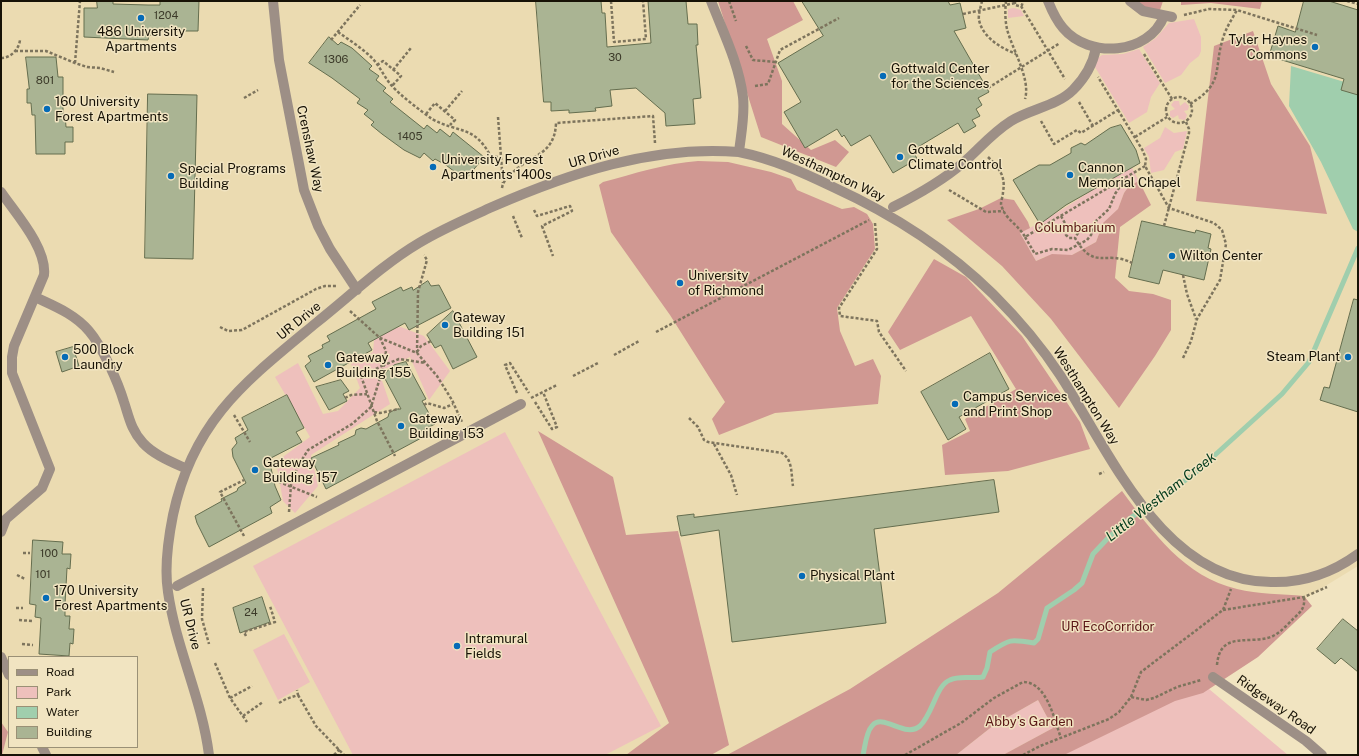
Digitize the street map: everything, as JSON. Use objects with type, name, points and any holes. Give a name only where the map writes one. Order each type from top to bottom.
[{"type":"street","name":"Crenshaw Way","points":[[273,1],[280,66],[304,190],[324,237],[356,290]]},
{"type":"street","points":[[711,1],[735,64],[741,87],[743,115],[739,152]]},
{"type":"street","points":[[1048,1],[1056,19],[1063,29],[1078,40],[1096,48],[1108,49],[1131,46],[1142,41],[1158,28],[1168,16],[1143,11],[1130,1]]},
{"type":"street","points":[[893,207],[937,182],[964,162],[1000,128],[1021,115],[1054,101],[1072,91],[1082,80],[1091,65],[1096,48]]},
{"type":"street","name":"UR Drive","points":[[209,755],[200,707],[176,631],[168,591],[167,557],[178,497],[187,469],[206,432],[237,391],[259,370],[399,256],[420,242],[468,218],[556,181],[624,161],[695,150],[739,152]]},
{"type":"street","name":"Westhampton Way","points":[[739,152],[792,167],[869,203],[919,234],[972,275],[1012,315],[1047,356],[1061,376],[1094,433],[1131,489],[1173,541],[1194,558],[1225,574],[1249,581],[1284,582],[1302,580],[1332,570],[1358,554]]},
{"type":"street","points":[[1,192],[38,246],[44,259],[44,275],[14,346],[12,373],[50,470],[42,488],[6,519],[1,532]]},
{"type":"street","points":[[35,297],[79,320],[89,332],[117,385],[134,432],[144,444],[156,454],[187,469]]},
{"type":"street","points":[[177,586],[521,404]]},
{"type":"street","points":[[1,657],[8,673]]},
{"type":"street","name":"Ridgeway Road","points":[[1214,677],[1306,741],[1322,755]]},
{"type":"path","points":[[74,63],[80,1]]},
{"type":"path","points":[[611,1],[614,42],[646,39],[643,1]]},
{"type":"path","points":[[729,1],[737,25]]},
{"type":"path","points":[[982,1],[979,20],[985,33],[1003,49],[1016,54]]},
{"type":"path","points":[[1006,1],[1007,29],[1021,68],[1026,96],[1021,115]]},
{"type":"path","points":[[1021,6],[1024,1]]},
{"type":"path","points":[[1347,1],[1358,4]]},
{"type":"path","points":[[963,14],[1015,2],[1018,6],[1021,6],[1093,126]]},
{"type":"path","points":[[331,40],[360,5]]},
{"type":"path","points":[[1168,16],[1210,9],[1237,10],[1316,35]]},
{"type":"path","points":[[1190,104],[1207,92],[1216,78],[1223,36],[1237,10]]},
{"type":"path","points":[[762,86],[770,82],[778,53],[782,47],[822,29],[839,18]]},
{"type":"path","points":[[338,32],[372,58],[392,86],[426,114],[433,119],[466,131],[478,138],[483,142],[490,155],[501,158]]},
{"type":"path","points":[[1,58],[5,58],[15,51],[18,48],[20,40]]},
{"type":"path","points":[[988,88],[1066,40]]},
{"type":"path","points":[[744,43],[753,60],[775,62]]},
{"type":"path","points":[[393,70],[411,48]]},
{"type":"path","points":[[1141,48],[1172,99]]},
{"type":"path","points":[[15,51],[46,51],[74,63],[114,72]]},
{"type":"path","points":[[377,65],[383,61],[401,76],[392,86]]},
{"type":"path","points":[[1091,65],[1135,137],[1146,159],[1145,166],[1169,208],[1214,223],[1222,230],[1226,244],[1220,280],[1197,320],[1191,341],[1183,358]]},
{"type":"path","points":[[244,98],[258,90]]},
{"type":"path","points":[[445,111],[462,90]]},
{"type":"path","points":[[1182,97],[1190,104],[1192,113],[1186,122],[1174,123],[1167,117],[1166,107],[1172,99],[1182,97]]},
{"type":"path","points":[[426,114],[434,103],[455,120],[450,125]]},
{"type":"path","points":[[1034,109],[1054,144],[1077,130],[1081,133],[1118,110]]},
{"type":"path","points":[[503,184],[515,170],[550,146],[555,138],[556,123],[653,116],[655,145]]},
{"type":"path","points":[[498,117],[503,184],[502,191]]},
{"type":"path","points":[[1135,137],[1167,117]]},
{"type":"path","points":[[1164,226],[1174,197],[1190,129],[1186,122]]},
{"type":"path","points":[[978,148],[998,167],[1003,176],[1001,204],[1008,218],[1023,232],[1035,254],[1052,249],[1068,250],[1088,240],[1096,221],[1109,209],[1113,203],[1115,194],[1126,177]]},
{"type":"path","points":[[1025,237],[1145,166]]},
{"type":"path","points":[[937,182],[986,212],[1004,211]]},
{"type":"path","points":[[534,210],[537,216],[570,206],[572,211],[542,226],[553,256]]},
{"type":"path","points":[[513,216],[522,238]]},
{"type":"path","points":[[1061,216],[1067,227],[1066,235],[1069,238],[1075,238]]},
{"type":"path","points":[[656,332],[871,218],[876,224],[877,249],[839,308],[840,316],[877,321],[879,332],[906,371]]},
{"type":"path","points":[[1067,227],[1074,226],[1077,229],[1078,233],[1075,238]]},
{"type":"path","points":[[1075,238],[1088,255],[1104,259],[1119,258],[1132,263]]},
{"type":"path","points":[[417,353],[418,292],[426,260],[422,254]]},
{"type":"path","points":[[1184,275],[1186,294],[1197,320]]},
{"type":"path","points":[[220,327],[228,331],[242,330],[316,289],[325,286],[337,286]]},
{"type":"path","points":[[348,309],[380,338],[417,353],[438,376],[463,426]]},
{"type":"path","points":[[293,525],[288,509],[291,485],[298,466],[308,450],[352,424],[371,407],[384,365],[386,351],[380,338]]},
{"type":"path","points":[[417,353],[421,346],[431,341]]},
{"type":"path","points":[[614,355],[639,341]]},
{"type":"path","points":[[353,374],[360,376],[399,359],[425,363]]},
{"type":"path","points":[[572,376],[598,363]]},
{"type":"path","points":[[360,376],[371,407],[401,468]]},
{"type":"path","points":[[534,397],[557,385]]},
{"type":"path","points":[[345,398],[351,395],[367,394]]},
{"type":"path","points":[[424,405],[427,404],[444,408],[453,404]]},
{"type":"path","points":[[374,412],[380,413],[398,409]]},
{"type":"path","points":[[235,416],[250,442]]},
{"type":"path","points":[[689,418],[698,427],[704,440],[713,444],[782,453],[787,456],[790,463],[793,486]]},
{"type":"path","points":[[713,444],[732,475],[737,495]]},
{"type":"path","points":[[244,480],[220,492],[250,548]]},
{"type":"path","points":[[274,480],[291,485],[332,503]]},
{"type":"path","points":[[23,553],[30,553]]},
{"type":"path","points":[[17,575],[25,579]]},
{"type":"path","points":[[198,575],[204,590],[202,618],[208,644]]},
{"type":"path","points":[[1023,755],[1115,716],[1131,696],[1141,672],[1223,610],[1232,586]]},
{"type":"path","points":[[1131,696],[1146,700],[1154,698],[1177,687],[1214,677],[1218,658],[1223,648],[1228,643],[1236,640],[1254,640],[1272,636],[1302,611],[1305,604],[1304,597]]},
{"type":"path","points":[[246,636],[244,632],[275,622],[270,606]]},
{"type":"path","points":[[16,608],[23,608]]},
{"type":"path","points":[[19,620],[32,621]]},
{"type":"path","points":[[22,644],[33,645]]},
{"type":"path","points":[[215,663],[230,698],[247,722]]},
{"type":"path","points":[[905,755],[961,723],[994,698],[1023,682],[1036,685],[1046,697],[1061,738]]},
{"type":"path","points":[[230,698],[252,686]]},
{"type":"path","points":[[297,690],[298,696],[316,726],[344,755]]},
{"type":"path","points":[[279,704],[286,699],[298,696]]},
{"type":"path","points":[[243,716],[263,702]]},
{"type":"path","points":[[334,755],[340,750]]},
{"type":"shaded area","name":"University of Richmond","points":[[1,1],[1358,1],[1358,566],[1304,599],[1023,755],[1,755]]},
{"type":"green space","points":[[718,1],[793,1],[803,20],[767,39],[782,81],[782,124],[811,150],[835,140],[849,152],[836,167],[761,137]]},
{"type":"green space","points":[[1135,1],[1163,1],[1160,10],[1146,9]]},
{"type":"green space","points":[[1181,1],[1262,1],[1260,9],[1211,3],[1181,5]]},
{"type":"green space","points":[[1014,8],[1021,10],[1024,16],[1008,18],[1008,9]]},
{"type":"green space","points":[[1194,19],[1201,37],[1201,51],[1199,56],[1190,63],[1181,75],[1165,83],[1143,47],[1156,38],[1169,23]]},
{"type":"green space","points":[[1253,31],[1271,84],[1310,146],[1327,214],[1196,201],[1214,46]]},
{"type":"green space","points":[[1139,49],[1160,83],[1151,97],[1147,112],[1129,123],[1095,67],[1098,58],[1102,55],[1123,54]]},
{"type":"green space","points":[[1174,101],[1179,101],[1180,106],[1185,102],[1189,106],[1188,110],[1184,111],[1187,115],[1185,120],[1179,119],[1178,115],[1173,118],[1170,116],[1170,111],[1175,109],[1171,105]]},
{"type":"green space","points":[[1165,127],[1174,133],[1187,131],[1183,149],[1175,152],[1164,170],[1151,173],[1149,157],[1144,148],[1160,138]]},
{"type":"green space","points":[[698,161],[728,162],[771,172],[791,179],[797,190],[842,209],[854,207],[867,214],[873,224],[875,249],[837,308],[840,331],[855,366],[873,359],[881,376],[878,404],[775,413],[719,435],[712,419],[725,402],[670,315],[611,232],[599,185],[603,182],[650,169]]},
{"type":"green space","name":"Columbarium","points":[[1128,168],[1132,168],[1139,181],[1129,186],[1124,193],[1118,209],[1101,228],[1096,242],[1072,255],[1044,257],[1036,261],[1020,233],[1061,210]]},
{"type":"green space","points":[[1139,181],[1151,205],[1120,227],[1115,278],[1129,291],[1153,294],[1171,300],[1171,330],[1119,408],[1051,319],[1002,266],[947,220],[979,209],[1001,198],[1014,200],[1028,222],[1030,228],[1020,233],[1036,261],[1052,254],[1072,255],[1096,242],[1103,223],[1118,209],[1124,193],[1129,186]]},
{"type":"green space","points":[[934,259],[966,277],[1022,336],[1080,422],[1090,449],[1008,471],[945,475],[942,445],[970,431],[965,419],[1016,389],[971,316],[900,350],[888,332]]},
{"type":"green space","points":[[401,327],[424,336],[450,371],[429,400],[410,357],[379,372],[390,404],[311,455],[318,486],[295,513],[283,501],[276,462],[310,437],[275,377],[298,363],[323,414],[338,411],[360,388],[351,364],[373,352],[375,330]]},
{"type":"green space","points":[[538,431],[613,477],[626,535],[678,531],[729,745],[711,755],[626,755],[669,723]]},
{"type":"green space","name":"Intramural Fields","points":[[505,432],[661,726],[605,755],[353,755],[253,566]]},
{"type":"green space","name":"UR EcoCorridor","points":[[1122,491],[1145,522],[1171,551],[1201,574],[1218,583],[1245,591],[1304,596],[1312,606],[1258,657],[1203,693],[1175,701],[1064,755],[1003,755],[1053,728],[1038,700],[994,725],[956,755],[727,755],[850,689],[998,593]]},
{"type":"green space","points":[[284,634],[310,682],[278,700],[253,650]]},
{"type":"green space","points":[[1193,679],[1209,689],[1288,755],[1049,755]]},
{"type":"green space","name":"Abby's Garden","points":[[1038,700],[1053,728],[1003,755],[956,755],[994,725]]},
{"type":"green space","points":[[1,722],[8,732],[2,755],[1,755]]},
{"type":"water","points":[[1291,66],[1358,86],[1358,232],[1353,229],[1321,162],[1289,106]]},
{"type":"building","name":"486 University Apartments","points":[[97,1],[113,1],[113,4],[160,5],[160,1],[199,1],[198,31],[161,31],[161,35],[149,35],[148,40],[84,37],[84,8],[97,8]]},
{"type":"building","points":[[536,1],[601,1],[602,13],[605,13],[607,47],[651,43],[648,1],[686,1],[688,24],[697,24],[698,45],[696,45],[701,98],[693,99],[695,124],[666,126],[665,113],[636,88],[610,90],[612,106],[595,108],[596,111],[569,113],[569,110],[551,111],[551,102],[544,102]]},
{"type":"building","name":"Gottwald Center for the Sciences","points":[[802,1],[948,1],[950,5],[960,3],[966,28],[954,31],[989,92],[978,98],[982,105],[976,109],[980,116],[972,120],[976,126],[964,133],[958,123],[913,150],[917,159],[893,173],[870,135],[851,146],[844,135],[842,137],[837,129],[805,148],[784,112],[801,102],[778,63],[823,36]]},
{"type":"building","name":"Tyler Haynes Commons","points":[[1304,1],[1329,1],[1358,10],[1358,95],[1341,90],[1344,79],[1269,56],[1278,26],[1295,32]]},
{"type":"building","points":[[329,37],[338,45],[341,42],[352,48],[372,66],[369,69],[379,76],[376,80],[386,88],[383,91],[393,99],[390,102],[424,129],[427,125],[437,133],[440,129],[450,137],[453,132],[484,157],[465,180],[446,165],[435,159],[433,161],[424,153],[420,158],[404,150],[382,134],[371,125],[374,122],[364,114],[368,110],[357,103],[360,99],[309,63]]},
{"type":"building","name":"160 University Forest Apartments","points":[[26,57],[56,57],[58,77],[63,77],[63,114],[65,114],[66,127],[73,127],[73,142],[65,142],[65,154],[36,154],[35,115],[32,115],[31,103],[27,103],[27,89],[29,89]]},
{"type":"building","name":"Special Programs Building","points":[[148,94],[197,95],[193,259],[145,258]]},
{"type":"building","name":"Cannon Memorial Chapel","points":[[1121,125],[1136,150],[1140,163],[1066,205],[1040,224],[1013,180],[1039,165],[1050,165],[1071,153],[1071,148],[1081,143],[1085,145],[1110,128]]},
{"type":"building","name":"Wilton Center","points":[[1142,221],[1195,233],[1196,230],[1211,234],[1208,248],[1211,249],[1204,280],[1163,270],[1159,284],[1129,277]]},
{"type":"building","points":[[428,281],[431,286],[439,285],[451,308],[409,330],[405,323],[368,343],[372,350],[314,382],[305,366],[311,361],[308,356],[323,348],[322,345],[330,341],[327,336],[376,309],[372,302],[401,287],[403,291],[412,287],[413,290]]},
{"type":"building","name":"Steam Plant","points":[[1354,299],[1358,300],[1358,412],[1320,400],[1324,387],[1329,388]]},
{"type":"building","points":[[453,311],[477,357],[453,369],[441,345],[435,348],[427,335]]},
{"type":"building","name":"500 Block Laundry","points":[[73,347],[79,366],[62,372],[56,352]]},
{"type":"building","name":"Campus Services and Print Shop","points":[[990,353],[1009,389],[959,417],[966,429],[948,440],[921,392]]},
{"type":"building","name":"Gateway Building 153","points":[[406,362],[426,399],[422,401],[435,424],[421,431],[425,436],[326,489],[311,458],[339,445],[338,443],[355,435],[356,430],[361,428],[366,429],[388,417],[389,413],[396,409],[401,409],[383,375],[394,365]]},
{"type":"building","points":[[341,380],[349,391],[343,394],[347,401],[329,410],[316,387]]},
{"type":"building","name":"Gateway Building 157","points":[[287,395],[304,428],[296,432],[302,442],[269,459],[275,486],[281,500],[270,507],[272,513],[209,547],[195,516],[222,501],[221,499],[237,491],[238,488],[246,483],[233,457],[232,449],[237,443],[235,438],[248,430],[242,418]]},
{"type":"building","name":"Physical Plant","points":[[994,480],[999,512],[874,529],[886,623],[732,642],[719,530],[681,536],[677,516],[694,514],[694,517]]},
{"type":"building","name":"170 University Forest Apartments","points":[[33,540],[63,542],[62,554],[71,554],[70,569],[67,568],[65,604],[65,616],[70,616],[69,629],[74,629],[73,644],[70,643],[69,656],[39,654],[41,618],[35,617],[36,605],[30,604]]},
{"type":"building","points":[[262,597],[270,622],[240,633],[233,608]]},
{"type":"building","points":[[1343,619],[1358,631],[1358,672],[1341,658],[1335,664],[1317,649]]},
{"type":"waterway","name":"Little Westham Creek","points":[[863,755],[868,732],[872,726],[882,722],[908,730],[920,726],[945,683],[958,678],[983,677],[987,668],[990,652],[1006,642],[1020,641],[1034,643],[1038,639],[1047,608],[1082,583],[1093,554],[1109,537],[1129,519],[1193,475],[1282,394],[1309,362],[1358,248]]},
{"type":"place","name":"486 University Apartments","points":[[141,18]]},
{"type":"place","name":"Tyler Haynes Commons","points":[[1315,47]]},
{"type":"place","name":"Gottwald Center for the Sciences","points":[[883,76]]},
{"type":"place","name":"160 University Forest Apartments","points":[[47,109]]},
{"type":"place","name":"Gottwald Climate Control","points":[[900,157]]},
{"type":"place","name":"University Forest Apartments 1400s","points":[[433,167]]},
{"type":"place","name":"Cannon Memorial Chapel","points":[[1070,175]]},
{"type":"place","name":"Special Programs Building","points":[[171,176]]},
{"type":"place","name":"Wilton Center","points":[[1172,256]]},
{"type":"place","name":"University of Richmond","points":[[680,283]]},
{"type":"place","name":"Gateway Building 151","points":[[445,325]]},
{"type":"place","name":"500 Block Laundry","points":[[65,357]]},
{"type":"place","name":"Steam Plant","points":[[1348,357]]},
{"type":"place","name":"Gateway Building 155","points":[[328,365]]},
{"type":"place","name":"Campus Services and Print Shop","points":[[955,404]]},
{"type":"place","name":"Gateway Building 153","points":[[401,426]]},
{"type":"place","name":"Gateway Building 157","points":[[255,470]]},
{"type":"place","name":"Physical Plant","points":[[802,576]]},
{"type":"place","name":"170 University Forest Apartments","points":[[46,598]]},
{"type":"place","name":"Intramural Fields","points":[[457,646]]}]
